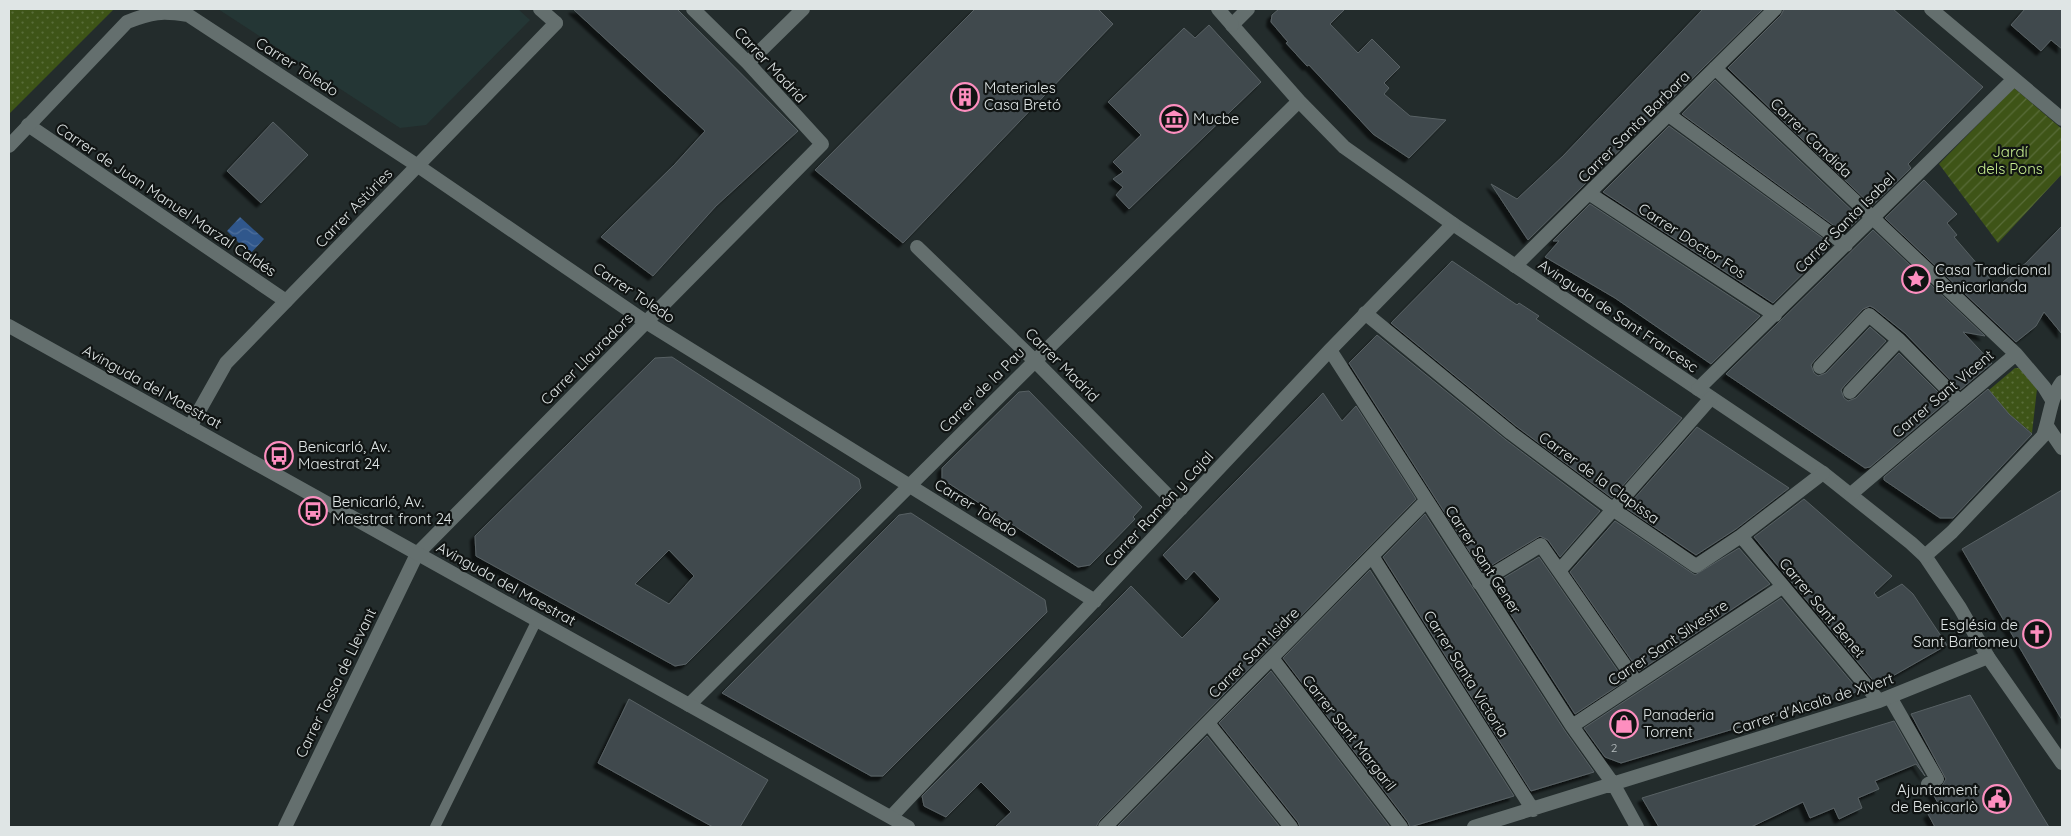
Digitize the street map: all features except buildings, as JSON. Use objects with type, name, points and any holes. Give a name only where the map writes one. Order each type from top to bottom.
[{"type":"street","name":"Carrer Astúries","points":[[190,427],[226,363],[556,23],[540,9]]},
{"type":"street","name":"Carrer Madrid","points":[[693,9],[748,63],[822,144]]},
{"type":"street","points":[[748,63],[803,9]]},
{"type":"street","name":"Avinguda de Sant Francesc","points":[[1218,9],[1299,101],[1344,147],[1453,224],[1851,494],[1925,556],[1960,608],[1988,657],[2061,759]]},
{"type":"street","points":[[1232,25],[1248,9]]},
{"type":"street","name":"Carrer Santa Barbara","points":[[1515,266],[1590,194],[1775,9]]},
{"type":"street","points":[[1931,9],[2062,119]]},
{"type":"street","points":[[9,146],[127,22],[159,10]]},
{"type":"street","name":"Carrer Toledo","points":[[159,10],[188,15],[418,166],[646,322],[1095,601]]},
{"type":"street","name":"Carrer Candida","points":[[1715,68],[2016,354]]},
{"type":"street","name":"Carrer Santa Isabel","points":[[1698,389],[2014,79]]},
{"type":"street","name":"Carrer de la Pau","points":[[689,705],[909,485],[1299,101]]},
{"type":"street","points":[[1669,115],[1846,245]]},
{"type":"street","name":"Carrer de Juan Manuel Marzal Caldés","points":[[28,125],[286,301]]},
{"type":"street","name":"Carrer Llauradors","points":[[417,554],[822,144]]},
{"type":"street","name":"Carrer Doctor Fos","points":[[1590,194],[1775,315]]},
{"type":"street","name":"Carrer Ramón y Cajal","points":[[891,817],[1330,350],[1453,224]]},
{"type":"street","name":"Carrer Madrid","points":[[918,247],[1035,361],[1181,509]]},
{"type":"street","name":"Carrer de la Clapissa","points":[[1365,314],[1510,433],[1614,510],[1696,566],[1741,536],[1822,474]]},
{"type":"street","points":[[1820,367],[1870,315],[1959,401]]},
{"type":"street","name":"Avinguda del Maestrat","points":[[9,326],[908,827]]},
{"type":"street","points":[[1850,392],[1898,340]]},
{"type":"street","name":"Carrer Sant Gener","points":[[1330,350],[1572,726],[1614,785],[1637,827]]},
{"type":"street","name":"Carrer Sant Vicent","points":[[1851,494],[2016,354],[2052,400]]},
{"type":"street","points":[[1925,556],[1952,532],[2043,436],[2052,400],[2062,382]]},
{"type":"street","points":[[1559,571],[1711,398]]},
{"type":"street","points":[[2047,426],[2062,448]]},
{"type":"street","name":"Carrer Sant Isidre","points":[[1105,827],[1426,501]]},
{"type":"street","name":"Carrer Sant Benet","points":[[1741,536],[1782,587],[1884,699],[1937,779],[1928,784]]},
{"type":"street","points":[[1479,583],[1541,545],[1636,683]]},
{"type":"street","name":"Carrer Tossa de Llevant","points":[[285,827],[417,554]]},
{"type":"street","name":"Carrer Santa Victoria","points":[[1372,556],[1533,810]]},
{"type":"street","name":"Carrer Sant Silvestre","points":[[1572,726],[1782,587]]},
{"type":"street","name":"Carrer d'Alcalà de Xivert","points":[[1474,827],[1614,785],[1884,699],[1988,657]]},
{"type":"street","name":"Carrer Sant Margaril","points":[[1272,658],[1401,827]]},
{"type":"street","points":[[1208,723],[1291,827]]},
{"type":"lane","points":[[435,827],[537,620]]},
{"type":"shaded area","points":[[218,9],[518,9],[530,20],[426,125],[400,128]]},
{"type":"green space","points":[[9,9],[113,10],[9,114]]},
{"type":"green space","name":"Jardí dels Pons","points":[[2014,88],[2062,129],[2062,174],[1998,243],[1939,164]]},
{"type":"green space","points":[[2015,368],[2019,368],[2037,389],[2032,433],[2009,414],[1989,390]]},
{"type":"water","points":[[240,217],[264,239],[250,254],[227,231]]},
{"type":"place","name":"Materiales Casa Bretó","points":[[965,97]]},
{"type":"place","name":"Mucbe","points":[[1174,119]]},
{"type":"place","name":"Casa Tradicional Benicarlanda","points":[[1916,279]]},
{"type":"place","name":"Benicarló, Av. Maestrat 24","points":[[279,456]]},
{"type":"place","name":"Benicarló, Av. Maestrat front 24","points":[[313,511]]},
{"type":"place","name":"Església de Sant Bartomeu","points":[[2037,634]]},
{"type":"place","name":"Panaderia Torrent","points":[[1624,724]]},
{"type":"place","name":"Ajuntament de Benicarlò","points":[[1997,799]]}]
